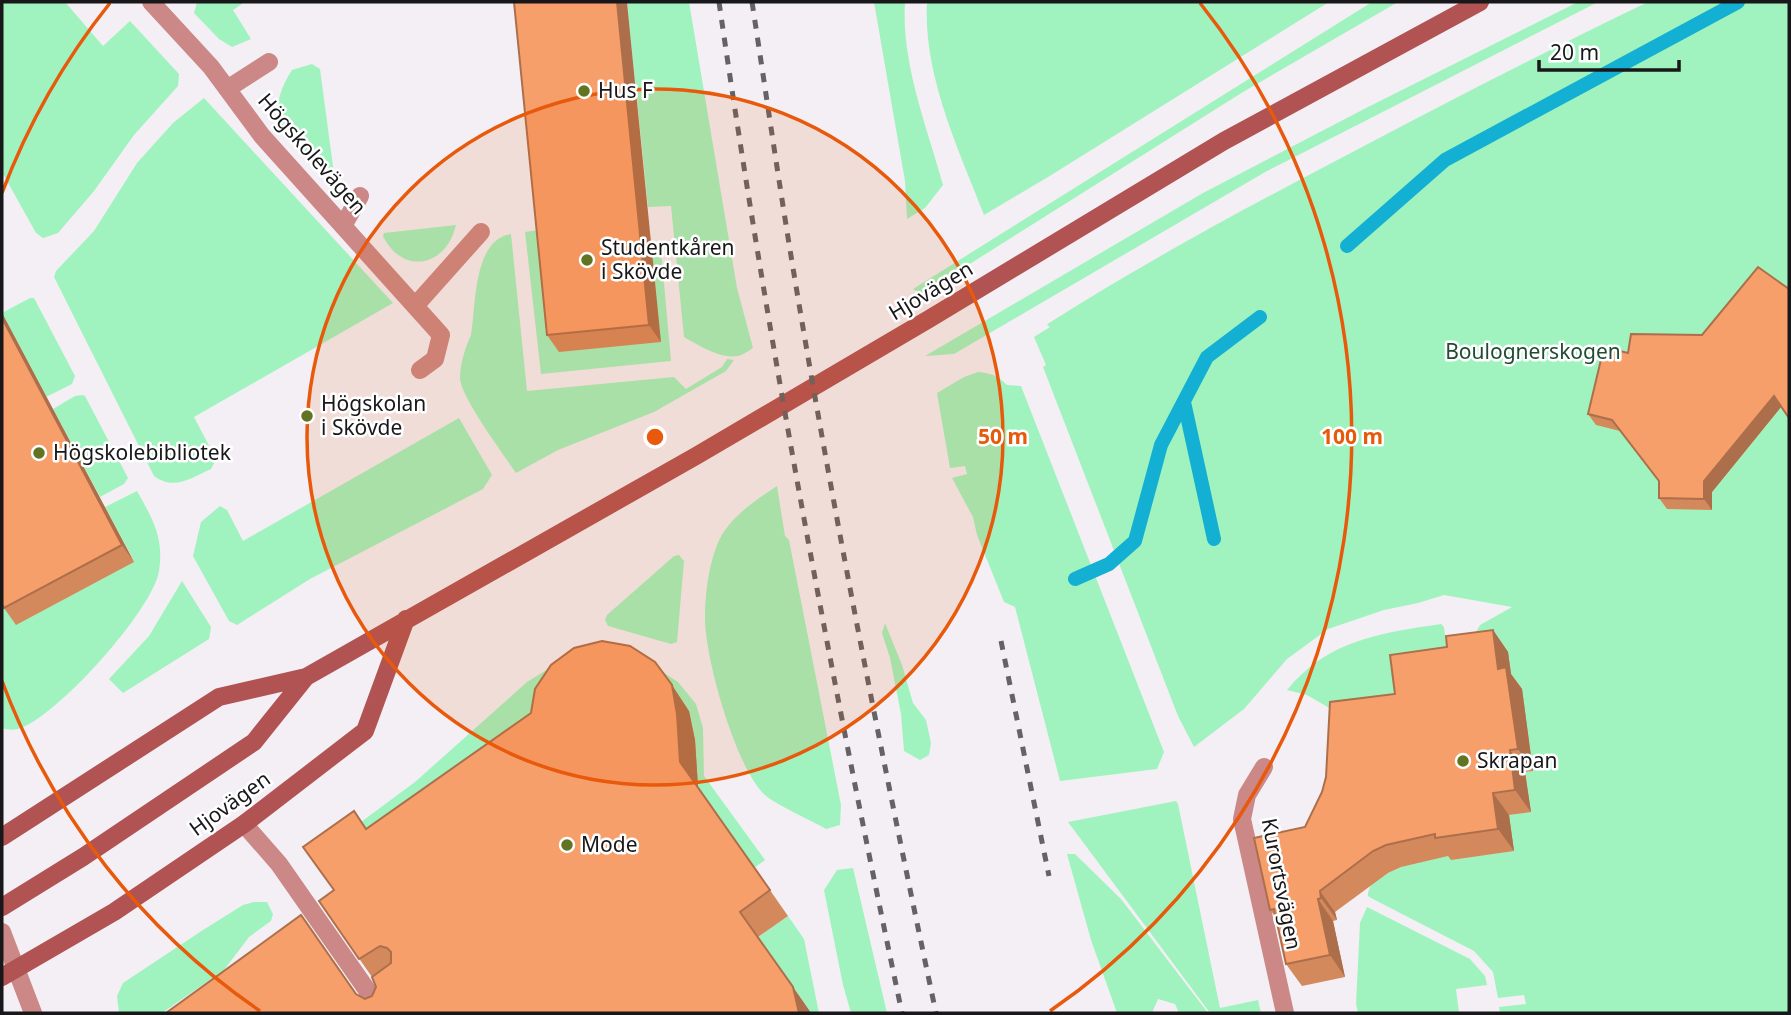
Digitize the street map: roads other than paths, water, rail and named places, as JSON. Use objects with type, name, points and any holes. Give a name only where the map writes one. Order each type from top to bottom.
[{"type":"main road","name":"Hjovägen","points":[[2,837],[219,697],[306,677],[719,443],[1224,141],[1480,2]]},
{"type":"main road","name":"Hjovägen","points":[[9,973],[114,912],[244,824],[365,731],[406,619]]},
{"type":"main road","name":"Hjovägen","points":[[2,907],[83,857],[254,742],[306,677]]},
{"type":"street","name":"Högskolevägen","points":[[151,2],[211,67],[262,136],[441,335],[435,359],[421,370]]},
{"type":"street","points":[[227,89],[269,62]]},
{"type":"street","points":[[343,226],[360,196]]},
{"type":"street","points":[[415,306],[481,232]]},
{"type":"street","name":"Kurortsvägen","points":[[1264,767],[1247,795],[1242,819],[1285,1013]]},
{"type":"street","points":[[244,824],[279,864],[378,1007],[390,988]]},
{"type":"street","points":[[2,932],[9,973],[33,1013]]},
{"type":"waterway","points":[[1347,246],[1445,160],[1738,2]]},
{"type":"waterway","points":[[1075,579],[1109,564],[1135,541],[1161,445],[1207,357],[1260,317]]},
{"type":"waterway","points":[[1184,402],[1214,539]]},
{"type":"railway","points":[[719,2],[758,256],[802,509],[902,1013]]},
{"type":"railway","points":[[752,2],[788,240],[826,460],[936,1013]]},
{"type":"railway","points":[[1001,641],[1049,876]]},
{"type":"place","name":"Hus F","points":[[584,91]]},
{"type":"place","name":"Studentkåren i Skövde","points":[[587,260]]},
{"type":"place","name":"Högskolan i Skövde","points":[[307,416]]},
{"type":"place","name":"Högskolebibliotek","points":[[39,453]]},
{"type":"place","name":"Skrapan","points":[[1463,761]]},
{"type":"place","name":"Mode","points":[[567,845]]},
{"type":"park label","name":"Boulognerskogen","points":[[1533,352]]}]
